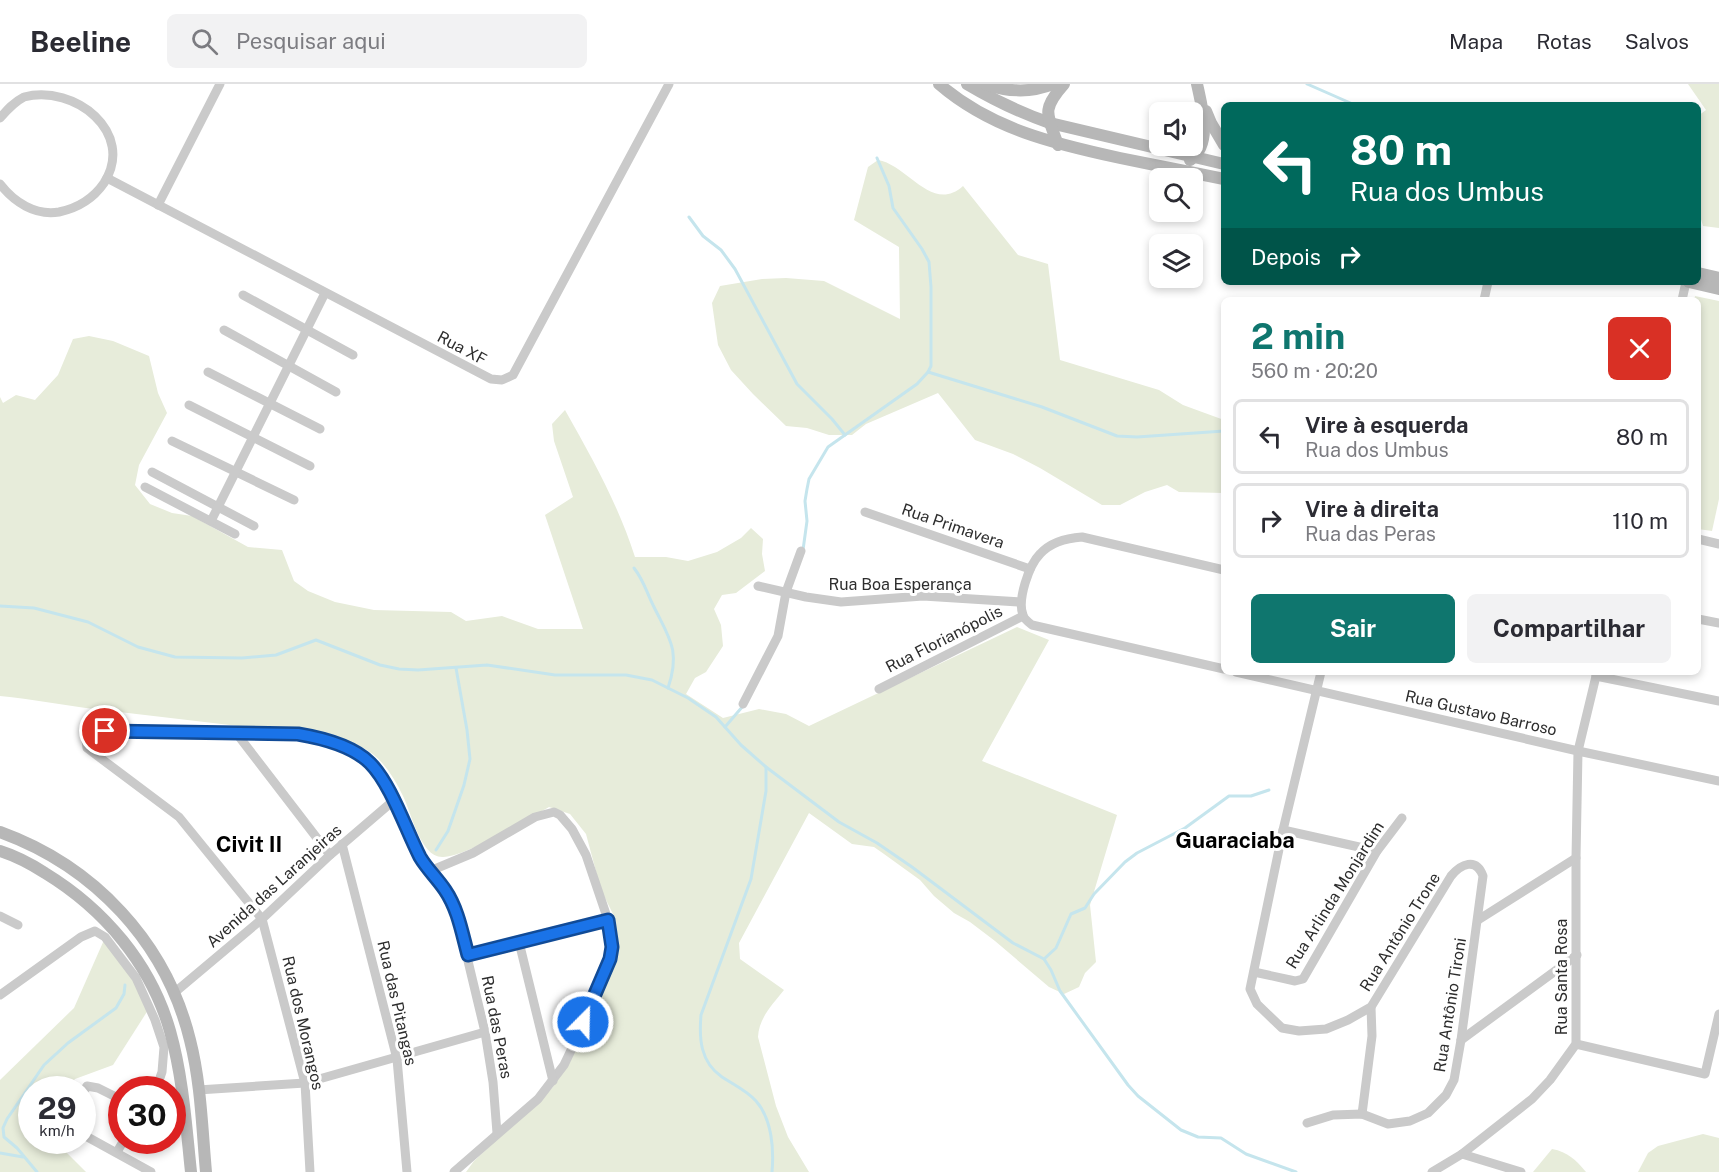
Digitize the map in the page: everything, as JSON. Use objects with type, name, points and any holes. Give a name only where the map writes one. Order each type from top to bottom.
[{"type":"main road","points":[[939,84],[969,107],[992,119],[1058,145],[1169,168],[1184,164],[1194,157],[1203,143],[1204,129],[1198,85]]},
{"type":"main road","points":[[967,84],[1009,107],[1050,123],[1221,163]]},
{"type":"main road","points":[[985,84],[999,89],[1021,91],[1044,88],[1053,84]]},
{"type":"main road","points":[[1058,145],[1047,117],[1050,101],[1064,84]]},
{"type":"main road","points":[[1198,85],[1210,123],[1221,140]]},
{"type":"main road","points":[[1203,175],[1221,178]]},
{"type":"main road","points":[[1701,274],[1719,278]]},
{"type":"main road","points":[[1701,285],[1719,289]]},
{"type":"main road","points":[[0,832],[16,838],[73,869],[105,894],[147,944],[174,993],[190,1039],[198,1090],[206,1172]]},
{"type":"main road","points":[[0,850],[30,864],[88,902],[114,930],[144,971],[165,1014],[176,1055],[191,1172]]},
{"type":"street","points":[[158,205],[220,84]]},
{"type":"street","name":"Rua XF","points":[[107,178],[497,381],[508,379],[518,366],[669,84]]},
{"type":"street","points":[[0,118],[18,101],[40,92],[57,91],[73,95],[88,103],[104,122],[112,145],[112,162],[107,178],[98,192],[70,210],[54,213],[37,211],[22,205],[8,195],[0,184]]},
{"type":"street","points":[[211,521],[325,293]]},
{"type":"street","points":[[243,295],[353,355]]},
{"type":"street","points":[[224,330],[336,392]]},
{"type":"street","points":[[208,372],[320,429]]},
{"type":"street","points":[[189,405],[310,466]]},
{"type":"street","points":[[172,441],[294,500]]},
{"type":"street","points":[[152,472],[254,526]]},
{"type":"street","points":[[145,487],[235,534]]},
{"type":"street","name":"Rua Primavera","points":[[865,512],[1030,569]]},
{"type":"street","points":[[1221,569],[1082,537],[1062,541],[1047,548],[1039,555],[1030,569],[1020,602],[1023,616],[1032,625],[1221,668]]},
{"type":"street","points":[[1701,540],[1719,544]]},
{"type":"street","points":[[743,704],[778,636],[786,592],[801,551]]},
{"type":"street","name":"Rua Boa Esperança","points":[[758,586],[816,599],[863,602],[923,596],[1020,602]]},
{"type":"street","name":"Rua Florianópolis","points":[[879,689],[1023,616]]},
{"type":"street","points":[[1701,620],[1719,623]]},
{"type":"street","name":"Rua Gustavo Barroso","points":[[1250,675],[1719,781]]},
{"type":"street","points":[[1254,972],[1283,830],[1320,675]]},
{"type":"street","name":"Rua Santa Rosa","points":[[1432,1172],[1462,1154],[1532,1099],[1550,1080],[1576,1044],[1578,751],[1597,675]]},
{"type":"street","points":[[1602,675],[1719,701]]},
{"type":"street","name":"Rua das Peras","points":[[262,918],[178,817],[161,802],[93,754],[86,744],[88,736],[105,731],[140,733],[190,731],[237,735],[298,734],[316,737],[348,748],[371,764],[393,801],[420,856],[451,900],[457,915],[485,1032],[493,1082],[497,1133]]},
{"type":"street","points":[[237,735],[330,855]]},
{"type":"street","name":"Avenida das Laranjeiras","points":[[174,993],[393,801]]},
{"type":"street","points":[[430,871],[473,853],[535,817],[554,812],[573,828],[586,855],[608,920],[612,947],[610,959],[574,1044],[553,1081],[526,1110],[454,1172]]},
{"type":"street","name":"Rua Arlinda Monjardim","points":[[1254,972],[1295,981],[1303,979],[1377,851],[1402,818]]},
{"type":"street","points":[[1283,830],[1377,851]]},
{"type":"street","name":"Rua das Pitangas","points":[[342,844],[397,1059],[407,1172]]},
{"type":"street","points":[[1478,920],[1576,858]]},
{"type":"street","name":"Rua Antônio Trone","points":[[1254,972],[1250,988],[1257,1004],[1282,1028],[1299,1031],[1326,1029],[1348,1020],[1371,1007],[1459,866],[1475,865],[1483,876]]},
{"type":"street","name":"Rua Antônio Tironi","points":[[1307,1123],[1334,1115],[1362,1114],[1388,1124],[1410,1121],[1428,1113],[1446,1095],[1454,1080],[1461,1040],[1483,876]]},
{"type":"street","points":[[0,916],[18,926]]},
{"type":"street","name":"Rua dos Morangos","points":[[262,918],[305,1083],[310,1172]]},
{"type":"street","points":[[468,955],[608,920]]},
{"type":"street","points":[[0,996],[81,937],[94,931],[99,933],[105,937],[136,978],[155,1020],[164,1047],[161,1076]]},
{"type":"street","points":[[519,942],[553,1081]]},
{"type":"street","points":[[1461,1040],[1577,956]]},
{"type":"street","points":[[1362,1114],[1372,1036],[1371,1007]]},
{"type":"street","points":[[1576,1044],[1705,1074],[1719,1014]]},
{"type":"street","points":[[198,1090],[305,1083],[397,1059],[485,1032]]},
{"type":"street","points":[[120,1154],[151,1172]]},
{"type":"street","points":[[1462,1154],[1521,1172]]},
{"type":"green space","points":[[1688,84],[1719,84],[1719,228],[1703,226],[1701,219],[1701,114],[1706,110]]},
{"type":"green space","points":[[878,160],[889,164],[930,191],[941,194],[952,193],[963,186],[1018,255],[1048,264],[1060,360],[1159,390],[1183,405],[1221,419],[1221,493],[1179,492],[1167,485],[1145,492],[1120,505],[1102,505],[1013,454],[975,440],[938,393],[866,424],[852,435],[829,435],[807,428],[786,426],[731,370],[718,345],[712,303],[720,286],[762,279],[824,281],[900,319],[899,247],[854,220],[868,167]]},
{"type":"green space","points":[[1701,297],[1719,301],[1719,499],[1712,531],[1701,529]]},
{"type":"green space","points":[[89,336],[113,341],[149,356],[158,393],[167,413],[139,465],[135,485],[150,504],[172,513],[192,516],[248,547],[282,550],[294,581],[308,591],[335,602],[374,610],[451,612],[466,621],[502,616],[538,629],[583,629],[545,515],[573,497],[554,441],[552,424],[565,410],[595,464],[635,557],[666,557],[688,561],[717,552],[741,538],[751,528],[763,539],[762,554],[765,571],[736,593],[722,595],[714,609],[721,625],[723,646],[706,672],[695,678],[686,694],[723,718],[759,709],[786,714],[809,726],[1017,627],[1049,640],[982,761],[1117,815],[1090,905],[1096,962],[1085,973],[1079,987],[1064,994],[1049,987],[995,941],[954,913],[920,880],[874,847],[852,844],[809,813],[739,943],[740,959],[784,990],[764,1018],[758,1037],[776,1106],[788,1137],[809,1172],[466,1172],[474,1161],[552,1088],[590,1024],[619,944],[614,916],[601,890],[586,834],[570,814],[549,807],[496,837],[466,851],[443,857],[428,850],[422,842],[396,782],[376,756],[363,748],[306,733],[0,696],[0,397],[3,403],[16,395],[35,400],[58,375],[73,339]]},
{"type":"green space","points":[[104,940],[119,957],[150,1007],[113,1065],[83,1076],[18,1076],[18,1154],[68,1154],[86,1172],[0,1172],[0,1080],[74,1008]]},
{"type":"green space","points":[[1703,1134],[1719,1138],[1719,1172],[1638,1172],[1648,1153],[1658,1146]]},
{"type":"green space","points":[[1552,1149],[1571,1157],[1586,1172],[1533,1172]]},
{"type":"waterway","points":[[1307,84],[1348,102]]},
{"type":"waterway","points":[[803,550],[807,521],[805,501],[809,479],[828,447],[917,384],[931,366],[929,262],[893,208],[889,186],[877,158]]},
{"type":"waterway","points":[[689,217],[703,236],[721,250],[735,269],[797,384],[845,435]]},
{"type":"waterway","points":[[928,372],[1042,407],[1117,436],[1137,437],[1221,431]]},
{"type":"waterway","points":[[634,568],[643,582],[671,645],[673,664],[668,688]]},
{"type":"waterway","points":[[0,606],[34,608],[88,622],[138,647],[175,657],[242,658],[276,655],[316,640],[380,665],[399,669],[418,670],[487,665],[555,675],[626,675],[652,680],[688,698],[716,717],[741,745],[766,767],[839,822],[877,843],[912,867],[1013,943],[1044,959],[1060,991],[1128,1085],[1138,1096],[1181,1130],[1198,1137],[1221,1138],[1246,1154],[1296,1172]]},
{"type":"waterway","points":[[436,850],[448,831],[464,785],[470,759],[456,668]]},
{"type":"waterway","points":[[725,727],[743,706]]},
{"type":"waterway","points":[[766,767],[766,791],[751,879],[701,1015],[700,1032],[702,1049],[709,1064],[722,1077],[756,1101],[766,1116],[771,1135],[772,1172]]},
{"type":"waterway","points":[[1044,959],[1056,948],[1071,914],[1085,908],[1094,894],[1125,862],[1137,853],[1185,828],[1229,796],[1251,796],[1269,790]]},
{"type":"waterway","points":[[37,1172],[17,1148],[4,1137],[3,1128],[7,1119],[44,1065],[68,1043],[116,1008],[124,994],[125,985]]},
{"type":"waterway","points":[[0,1153],[23,1157]]},
{"type":"district","name":"Guaraciaba","points":[[1235,840]]},
{"type":"district","name":"Civit II","points":[[249,844]]},
{"type":"route","points":[[105,731],[140,733],[190,731],[237,735],[298,734],[316,737],[348,748],[371,764],[381,779],[425,865],[451,900],[468,955],[608,920],[612,947],[610,959],[583,1022]]}]
